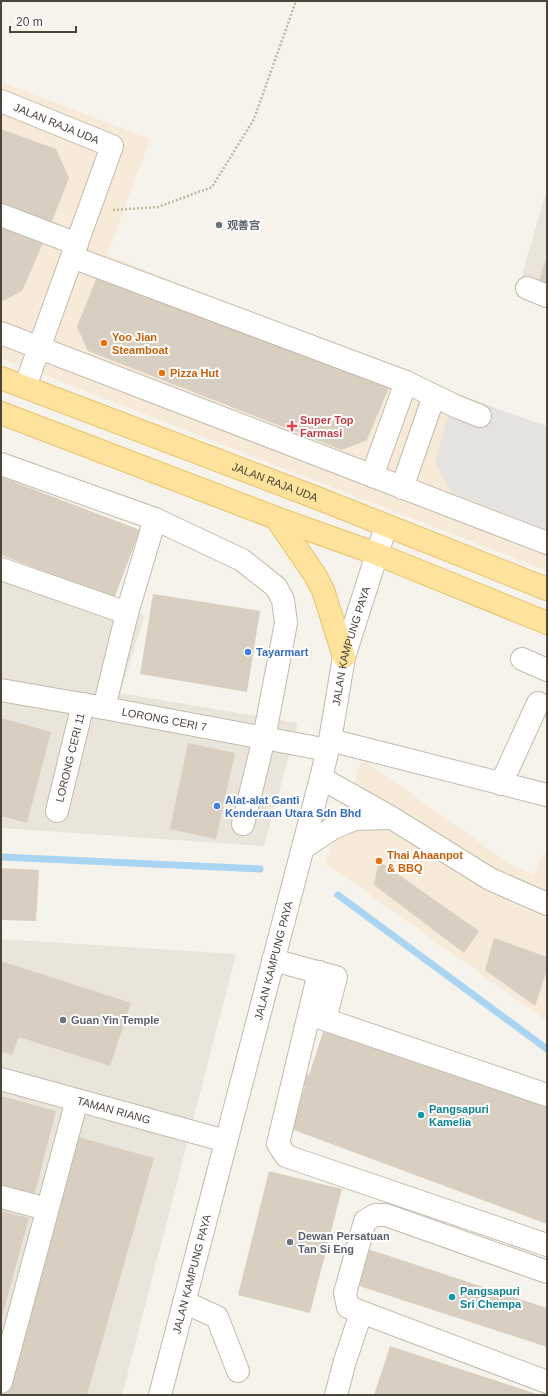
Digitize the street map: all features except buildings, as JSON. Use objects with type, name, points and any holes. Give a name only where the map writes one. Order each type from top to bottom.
[{"type":"main road","name":"JALAN RAJA UDA","points":[[1,378],[312,496],[547,589]]},
{"type":"main road","points":[[1,413],[276,518],[377,554],[547,623]]},
{"type":"main road","points":[[276,518],[315,574],[323,590],[344,658]]},
{"type":"street","name":"JALAN RAJA UDA","points":[[1,101],[112,146],[88,212]]},
{"type":"street","points":[[25,387],[88,212]]},
{"type":"street","points":[[1,215],[74,251],[406,382],[455,406],[480,416]]},
{"type":"street","points":[[527,288],[547,296]]},
{"type":"street","points":[[1,333],[547,543]]},
{"type":"street","points":[[372,476],[406,382]]},
{"type":"street","points":[[402,488],[434,396]]},
{"type":"street","points":[[1,464],[155,519],[242,560],[276,587],[283,600],[286,623],[264,738],[243,824]]},
{"type":"street","name":"LORONG CERI 11","points":[[57,811],[127,613],[155,519]]},
{"type":"street","name":"JALAN KAMPUNG PAYA","points":[[160,1395],[321,778],[329,745],[344,658],[386,526]]},
{"type":"street","points":[[1,569],[127,613]]},
{"type":"street","points":[[522,659],[547,670]]},
{"type":"street","name":"LORONG CERI 7","points":[[1,690],[264,738],[329,745],[547,795]]},
{"type":"street","points":[[501,784],[538,703]]},
{"type":"street","points":[[321,778],[392,818],[490,878],[547,904]]},
{"type":"street","points":[[303,848],[333,828],[355,819],[392,818]]},
{"type":"street","points":[[273,960],[328,975],[317,1017],[278,1144],[286,1156],[547,1245]]},
{"type":"street","points":[[317,1017],[547,1095]]},
{"type":"street","name":"TAMAN RIANG","points":[[1,1079],[226,1141]]},
{"type":"street","points":[[1,1382],[77,1100]]},
{"type":"street","points":[[1,1197],[47,1209]]},
{"type":"street","points":[[547,1272],[386,1215],[375,1215],[364,1221],[345,1293],[348,1307],[547,1382]]},
{"type":"street","points":[[184,1302],[217,1317],[238,1371]]},
{"type":"street","points":[[336,1395],[361,1312]]},
{"type":"path","points":[[88,212],[158,207],[212,187],[254,119],[296,1]]},
{"type":"shaded area","points":[[1,82],[150,139],[107,255],[547,428],[547,571],[1,358]]},
{"type":"shaded area","points":[[547,189],[547,309],[516,296]]},
{"type":"shaded area","points":[[454,394],[547,426],[547,530],[451,492],[435,463]]},
{"type":"shaded area","points":[[1,568],[145,615],[120,693],[298,723],[264,846],[1,828]]},
{"type":"shaded area","points":[[362,759],[510,864],[533,875],[547,848],[547,1021],[326,863]]},
{"type":"shaded area","points":[[1,939],[236,954],[122,1395],[1,1395]]},
{"type":"waterway","points":[[1,857],[260,869]]},
{"type":"waterway","points":[[338,895],[547,1049]]},
{"type":"place","name":"观善宫","points":[[219,225]]},
{"type":"place","name":"Yoo Jian Steamboat","points":[[104,343]]},
{"type":"place","name":"Pizza Hut","points":[[162,373]]},
{"type":"place","name":"Super Top Farmasi","points":[[292,426]]},
{"type":"place","name":"Tayarmart","points":[[248,652]]},
{"type":"place","name":"Alat-alat Ganti Kenderaan Utara Sdn Bhd","points":[[217,806]]},
{"type":"place","name":"Thai Ahaanpot & BBQ","points":[[379,861]]},
{"type":"place","name":"Guan Yin Temple","points":[[63,1020]]},
{"type":"place","name":"Pangsapuri Kamelia","points":[[421,1115]]},
{"type":"place","name":"Dewan Persatuan Tan Si Eng","points":[[290,1242]]},
{"type":"place","name":"Pangsapuri Sri Chempa","points":[[452,1297]]}]
